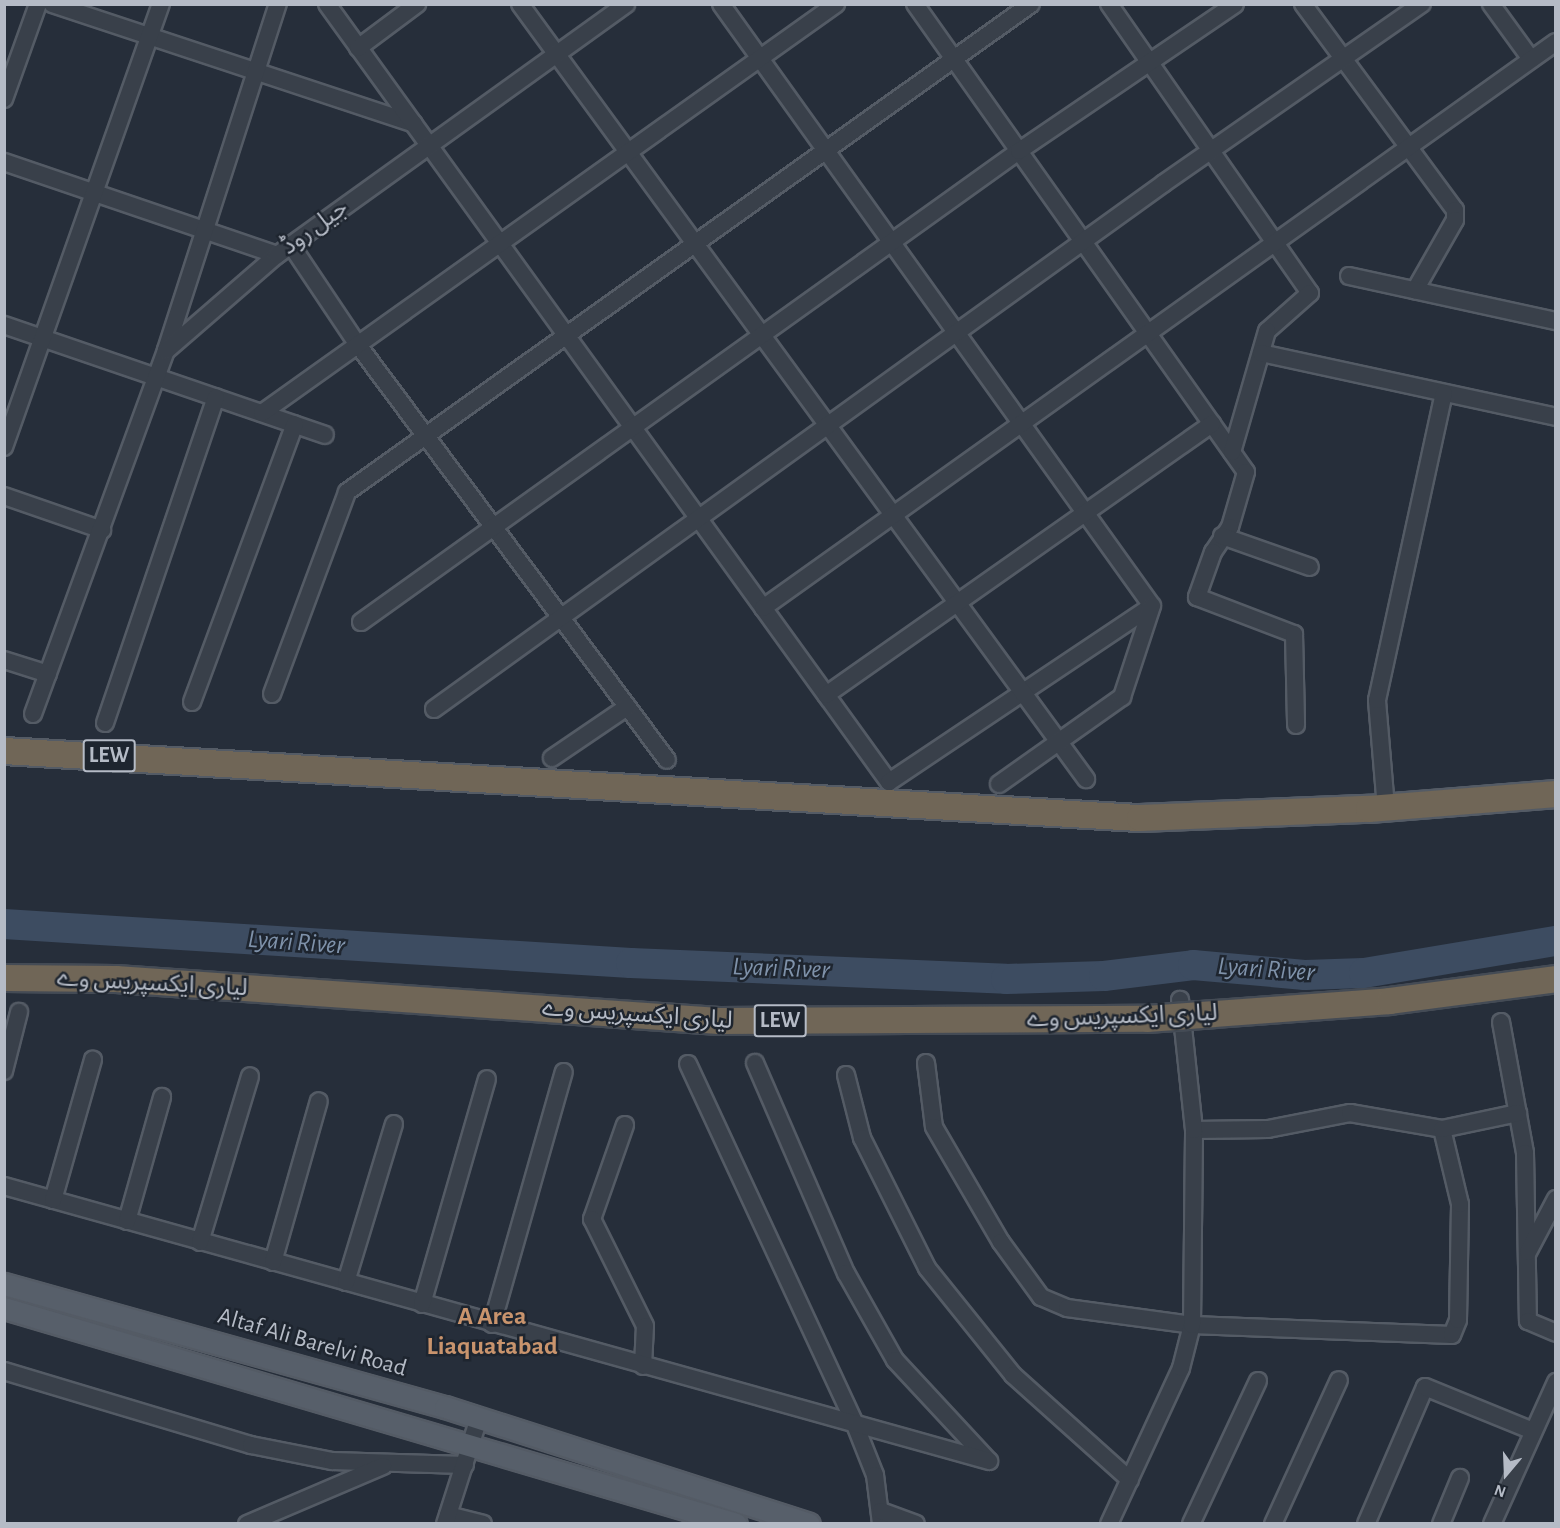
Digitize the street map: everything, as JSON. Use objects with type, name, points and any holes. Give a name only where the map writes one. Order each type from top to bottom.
[{"type":"highway","name":"LEW","points":[[4,751],[1081,816],[1386,808],[1556,794]]},
{"type":"highway","name":"لیاری ایکسپریس وے","points":[[4,978],[116,979],[719,1021],[1147,1020],[1390,1001],[1556,980]]},
{"type":"main road","name":"Altaf Ali Barelvi Road","points":[[4,1284],[479,1418],[809,1524]]},
{"type":"main road","points":[[4,1308],[736,1524]]},
{"type":"street","points":[[4,99],[38,4]]},
{"type":"street","points":[[52,4],[414,124]]},
{"type":"street","points":[[4,447],[161,4]]},
{"type":"street","points":[[166,351],[278,4]]},
{"type":"street","points":[[327,4],[888,782],[1020,691],[1152,606]]},
{"type":"street","points":[[358,48],[417,4]]},
{"type":"street","points":[[520,4],[1086,779]]},
{"type":"street","name":"جیل روڈ","points":[[33,714],[102,530],[153,376],[166,351],[277,255],[626,4]]},
{"type":"street","points":[[721,4],[1152,606]]},
{"type":"street","points":[[262,413],[836,4]]},
{"type":"street","points":[[915,4],[1246,472],[1230,527],[1222,536],[1197,597],[1294,634],[1296,724]]},
{"type":"street","points":[[272,694],[347,492],[1031,4]]},
{"type":"street","points":[[1109,4],[1310,293],[1267,331],[1232,452]]},
{"type":"street","points":[[361,622],[1019,151],[1152,63],[1235,4]]},
{"type":"street","points":[[1303,4],[1410,145],[1456,215],[1415,290]]},
{"type":"street","points":[[434,709],[1083,242],[1422,4]]},
{"type":"street","points":[[1491,4],[1531,59]]},
{"type":"street","points":[[763,608],[1556,42]]},
{"type":"street","points":[[4,162],[277,255]]},
{"type":"street","points":[[291,245],[358,345],[495,526],[560,619],[668,760]]},
{"type":"street","points":[[1349,276],[1556,321]]},
{"type":"street","points":[[4,325],[325,435]]},
{"type":"street","points":[[1261,353],[1556,417]]},
{"type":"street","points":[[1386,808],[1377,700],[1444,393]]},
{"type":"street","points":[[105,723],[216,397]]},
{"type":"street","points":[[192,702],[295,424]]},
{"type":"street","points":[[826,695],[1212,424]]},
{"type":"street","points":[[4,496],[102,530]]},
{"type":"street","points":[[1222,536],[1310,567]]},
{"type":"street","points":[[999,784],[1057,740],[1122,697],[1152,606]]},
{"type":"street","points":[[4,660],[48,674]]},
{"type":"street","points":[[552,758],[627,707]]},
{"type":"street","points":[[1116,1522],[1130,1480],[1181,1368],[1192,1325],[1194,1130],[1180,1000]]},
{"type":"street","points":[[4,1071],[19,1012]]},
{"type":"street","points":[[1502,1022],[1525,1153],[1528,1321],[1556,1333]]},
{"type":"street","points":[[53,1200],[93,1060]]},
{"type":"street","points":[[4,1186],[988,1461],[895,1360],[846,1273],[755,1063]]},
{"type":"street","points":[[926,1063],[934,1127],[1000,1242],[1041,1297],[1067,1308],[1192,1325],[1452,1335],[1458,1320],[1461,1204],[1442,1129]]},
{"type":"street","points":[[688,1064],[854,1422],[875,1475],[881,1517],[916,1524]]},
{"type":"street","points":[[492,1324],[564,1072]]},
{"type":"street","points":[[200,1242],[250,1076]]},
{"type":"street","points":[[846,1076],[862,1138],[927,1268],[1013,1375],[1130,1480]]},
{"type":"street","points":[[422,1304],[487,1079]]},
{"type":"street","points":[[127,1221],[162,1096]]},
{"type":"street","points":[[273,1262],[319,1101]]},
{"type":"street","points":[[1194,1130],[1268,1129],[1350,1113],[1442,1129],[1518,1113]]},
{"type":"street","points":[[346,1282],[394,1124]]},
{"type":"street","points":[[625,1125],[592,1219],[645,1326],[643,1366]]},
{"type":"street","points":[[1527,1254],[1556,1199]]},
{"type":"street","points":[[4,1371],[251,1445],[332,1461],[465,1465]]},
{"type":"street","points":[[1273,1524],[1339,1380]]},
{"type":"street","points":[[1191,1524],[1258,1381]]},
{"type":"street","points":[[1492,1524],[1556,1382]]},
{"type":"street","points":[[1366,1524],[1425,1387],[1533,1431]]},
{"type":"street","points":[[479,1418],[445,1521],[483,1524]]},
{"type":"street","points":[[247,1524],[389,1463]]},
{"type":"street","points":[[1441,1524],[1460,1478]]},
{"type":"waterway","name":"Lyari River","points":[[4,924],[631,963],[1006,979],[1104,976],[1193,965],[1305,975],[1364,973],[1556,941]]},
{"type":"district","name":"A Area Liaquatabad","points":[[492,1332]]}]
